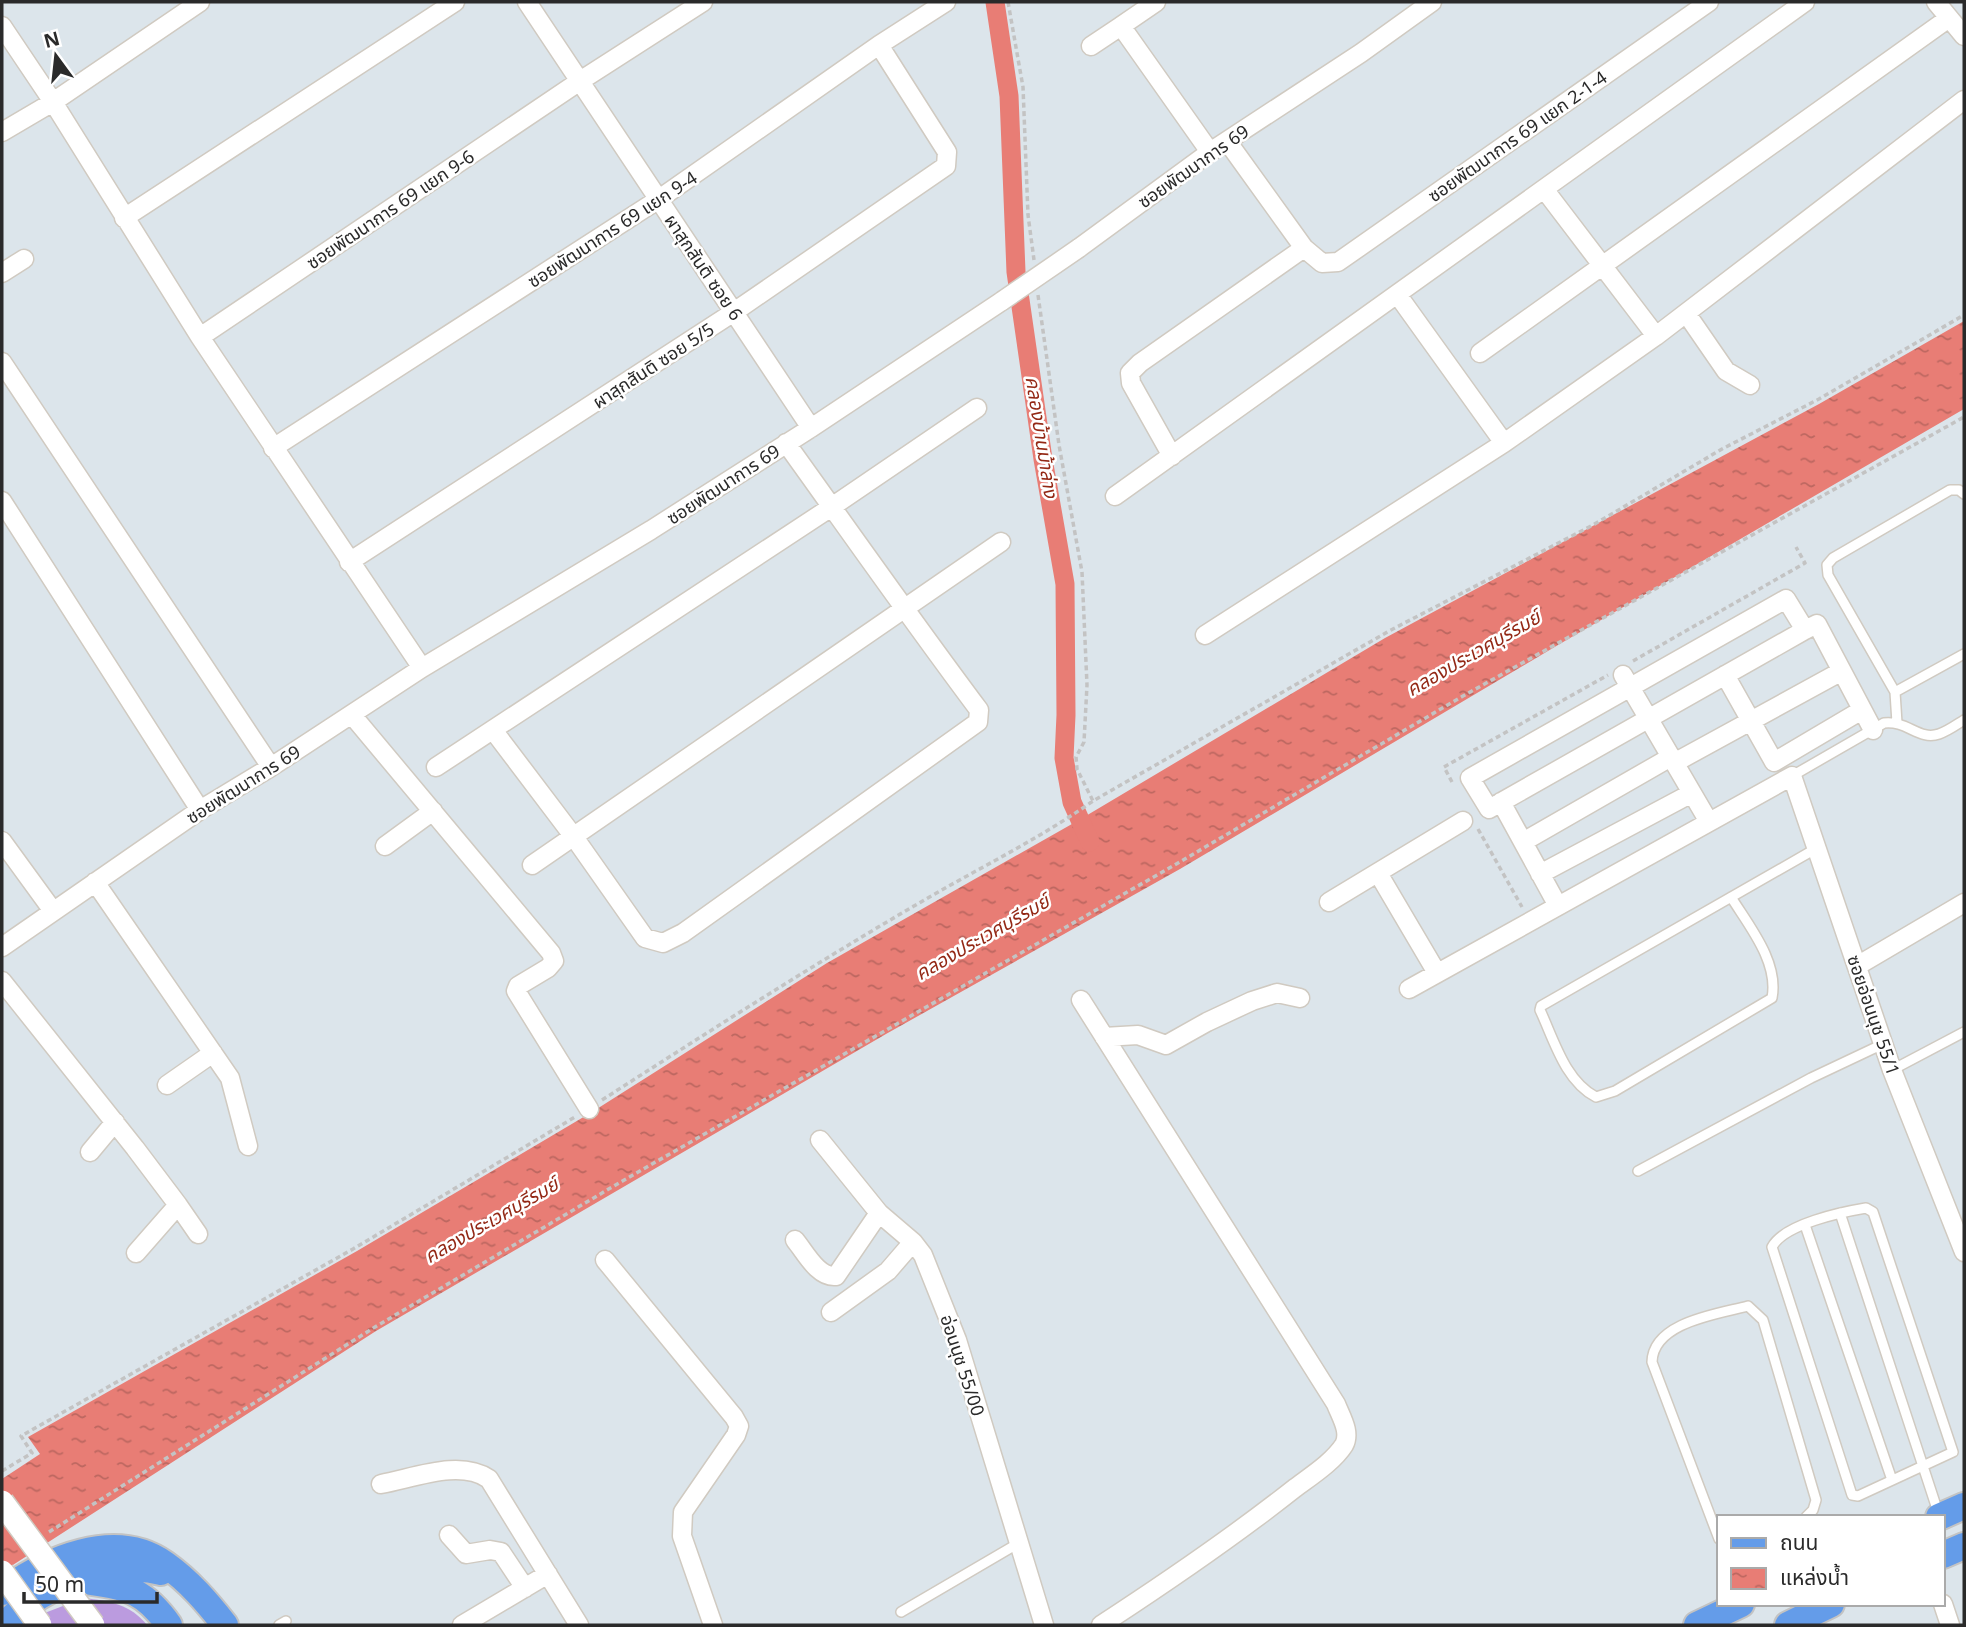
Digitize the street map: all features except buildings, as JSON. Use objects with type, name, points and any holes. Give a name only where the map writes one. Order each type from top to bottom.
[{"type":"main road","points":[[2,1502],[93,1625]]},
{"type":"main road","points":[[1944,1515],[1964,1506]]},
{"type":"main road","points":[[1945,1554],[1964,1546]]},
{"type":"main road","points":[[2,1592],[31,1571],[89,1550],[116,1549],[143,1553],[164,1563],[198,1591],[225,1625]]},
{"type":"main road","points":[[5,1625],[20,1609],[40,1595],[73,1580],[127,1569],[146,1568],[167,1574],[198,1591]]},
{"type":"main road","points":[[2,1572],[40,1625]]},
{"type":"main road","points":[[73,1580],[121,1586],[135,1592],[159,1611],[169,1625]]},
{"type":"main road","points":[[1697,1625],[1737,1606]]},
{"type":"main road","points":[[1788,1625],[1826,1613]]},
{"type":"street","points":[[2,132],[53,102],[200,2]]},
{"type":"street","points":[[124,218],[455,2]]},
{"type":"street","name":"ผาสุกสันติ ซอย 6","points":[[527,2],[811,428]]},
{"type":"street","name":"ซอยพัฒนาการ 69 แยก 9-6","points":[[200,337],[580,81],[703,2]]},
{"type":"street","name":"ซอยพัฒนาการ 69 แยก 9-4","points":[[273,448],[659,199],[879,45],[946,2]]},
{"type":"street","points":[[1091,46],[1156,2]]},
{"type":"street","name":"ซอยพัฒนาการ 69","points":[[2,947],[200,810],[422,668],[651,530],[811,428],[1002,301],[1210,152],[1361,53],[1432,2]]},
{"type":"street","name":"ซอยพัฒนาการ 69 แยก 2-1-4","points":[[1304,248],[1322,263],[1338,262],[1709,2]]},
{"type":"street","points":[[1115,496],[1805,2]]},
{"type":"street","points":[[1936,2],[1964,36]]},
{"type":"street","points":[[1480,353],[1949,18]]},
{"type":"street","points":[[2,26],[53,102],[200,337],[422,668]]},
{"type":"street","points":[[1121,26],[1210,152]]},
{"type":"street","name":"ผาสุกสันติ ซอย 5/5","points":[[349,562],[734,312],[946,166],[947,152],[879,45]]},
{"type":"street","points":[[1205,635],[1504,443],[1656,336],[1964,100]]},
{"type":"street","points":[[1172,456],[1131,383],[1130,373],[1140,363],[1304,248],[1227,141]]},
{"type":"street","points":[[1544,189],[1656,336]]},
{"type":"street","points":[[2,273],[24,259]]},
{"type":"street","points":[[1397,294],[1504,443]]},
{"type":"street","points":[[1686,313],[1726,371],[1750,385]]},
{"type":"street","points":[[2,362],[271,767]]},
{"type":"street","points":[[436,767],[977,408]]},
{"type":"street","points":[[493,730],[574,836],[645,938],[663,943],[683,933],[978,722],[979,710],[904,611],[833,506],[786,443]]},
{"type":"street","points":[[2,501],[200,810]]},
{"type":"street","points":[[532,865],[1001,542]]},
{"type":"street","points":[[1805,630],[1786,598],[1626,681],[1470,778],[1489,808],[1817,624],[1872,730]]},
{"type":"street","points":[[1523,842],[1842,671]]},
{"type":"street","points":[[1725,675],[1774,762],[1862,710]]},
{"type":"street","points":[[1626,681],[1709,822]]},
{"type":"street","points":[[352,715],[551,953],[554,961],[548,968],[518,986],[516,991],[589,1109]]},
{"type":"street","points":[[1409,989],[1792,776]]},
{"type":"street","name":"ซอยอ่อนนุช 55/1","points":[[1792,776],[1892,1070],[1964,1252]]},
{"type":"street","points":[[1541,874],[1692,793]]},
{"type":"street","points":[[1501,802],[1558,906]]},
{"type":"street","points":[[385,846],[433,811]]},
{"type":"street","points":[[1329,902],[1470,824]]},
{"type":"street","points":[[2,841],[53,911]]},
{"type":"street","points":[[1378,873],[1437,973]]},
{"type":"street","points":[[95,882],[230,1078],[247,1146]]},
{"type":"street","points":[[1857,966],[1964,903]]},
{"type":"street","points":[[2,981],[115,1122],[198,1234]]},
{"type":"street","points":[[1104,1037],[1138,1035],[1166,1045],[1251,1001],[1277,993],[1300,998]]},
{"type":"street","points":[[1081,1000],[1336,1404],[1347,1433],[1343,1445],[1297,1487],[1163,1585],[1101,1625]]},
{"type":"street","points":[[167,1085],[213,1054]]},
{"type":"street","points":[[90,1152],[115,1122]]},
{"type":"street","name":"อ่อนนุช 55/00","points":[[820,1140],[879,1213],[913,1242],[923,1255],[957,1340],[1044,1625]]},
{"type":"street","points":[[136,1253],[178,1205]]},
{"type":"street","points":[[795,1240],[819,1270],[831,1277],[836,1276],[879,1213]]},
{"type":"street","points":[[831,1312],[888,1271],[913,1242]]},
{"type":"street","points":[[605,1260],[739,1426],[736,1435],[683,1513],[681,1523],[682,1536],[709,1624]]},
{"type":"street","points":[[381,1484],[459,1470],[478,1471],[489,1479],[579,1625]]},
{"type":"street","points":[[449,1535],[466,1554],[490,1550],[501,1552],[525,1588]]},
{"type":"street","points":[[462,1625],[548,1574]]},
{"type":"street","points":[[1944,1606],[1950,1625]]},
{"type":"lane","points":[[1897,723],[1895,692],[1828,575],[1827,565],[1833,558],[1950,490],[1964,494]]},
{"type":"lane","points":[[1895,692],[1964,654]]},
{"type":"lane","points":[[1792,776],[1884,723],[1897,723],[1931,736],[1943,733],[1964,720]]},
{"type":"lane","points":[[1731,898],[1755,935],[1772,971],[1772,998],[1615,1091],[1595,1097],[1587,1093],[1575,1081],[1540,1010],[1541,1006],[1817,848]]},
{"type":"lane","points":[[1892,1070],[1964,1032]]},
{"type":"lane","points":[[1638,1171],[1811,1077],[1884,1044]]},
{"type":"lane","points":[[1866,1208],[1873,1212],[1953,1453],[1858,1496],[1852,1495],[1772,1247],[1776,1239],[1804,1226],[1840,1213],[1866,1208]]},
{"type":"lane","points":[[1840,1213],[1938,1515]]},
{"type":"lane","points":[[1804,1226],[1892,1480]]},
{"type":"lane","points":[[1717,1534],[1651,1362],[1652,1351],[1656,1343],[1681,1325],[1748,1306],[1763,1320],[1816,1500],[1808,1515]]},
{"type":"lane","points":[[901,1612],[1019,1543]]},
{"type":"path","points":[[1008,2],[1023,87],[1028,215],[1034,265]]},
{"type":"path","points":[[1038,290],[1059,445],[1082,572],[1087,685],[1084,742],[1076,757],[1077,769],[1093,801]]},
{"type":"path","points":[[2,1471],[32,1453],[21,1436],[354,1249],[589,1109],[735,1014],[913,906],[1065,821],[1093,801],[1389,631],[1593,525],[1723,449],[1964,315]]},
{"type":"path","points":[[46,1534],[375,1327],[618,1183],[1178,863],[1463,696],[1964,417]]},
{"type":"path","points":[[1444,768],[1457,791]]},
{"type":"path","points":[[1470,824],[1530,922]]},
{"type":"shaded area","points":[[84,1598],[110,1602],[126,1608],[147,1625],[26,1625],[34,1617]]},
{"type":"water","name":"คลองประเวศบุรีรมย์","points":[[1964,321],[1964,409],[1180,869],[886,1034],[376,1331],[2,1572],[2,1479],[40,1454],[28,1437],[357,1251],[592,1112],[827,963],[1079,820],[1385,638],[1819,404]]},
{"type":"waterway","name":"คลองบ้านม้าล่าง","points":[[995,2],[1009,96],[1016,272],[1043,459],[1065,584],[1064,758],[1072,802],[1090,842]]}]
